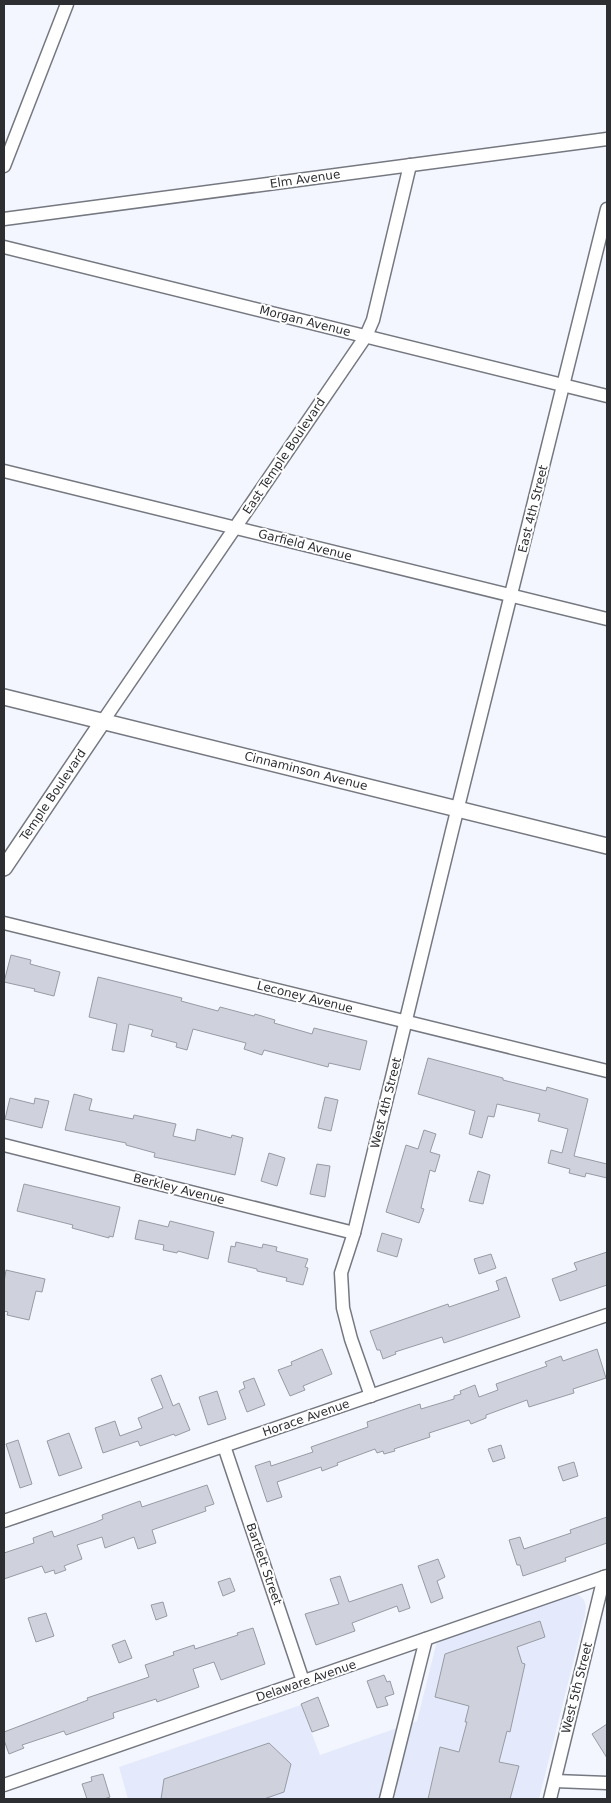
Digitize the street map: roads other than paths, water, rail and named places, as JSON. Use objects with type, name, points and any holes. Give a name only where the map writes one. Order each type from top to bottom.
[{"type":"street","points":[[4,166],[67,4]]},
{"type":"street","name":"Elm Avenue","points":[[4,219],[607,139]]},
{"type":"street","name":"East Temple Boulevard","points":[[103,721],[366,336],[373,320],[410,165]]},
{"type":"street","name":"East 4th Street","points":[[458,809],[607,209]]},
{"type":"street","name":"Morgan Avenue","points":[[4,247],[607,396]]},
{"type":"street","name":"Garfield Avenue","points":[[4,470],[607,618]]},
{"type":"street","name":"Cinnaminson Avenue","points":[[4,697],[607,846]]},
{"type":"street","name":"Temple Boulevard","points":[[4,868],[103,721]]},
{"type":"street","name":"West 4th Street","points":[[371,1396],[351,1339],[343,1308],[341,1273],[354,1233],[458,809]]},
{"type":"street","name":"Leconey Avenue","points":[[4,923],[607,1071]]},
{"type":"street","name":"Berkley Avenue","points":[[4,1145],[354,1233]]},
{"type":"street","name":"Horace Avenue","points":[[4,1521],[607,1315]]},
{"type":"street","name":"Bartlett Street","points":[[224,1446],[303,1681]]},
{"type":"street","name":"Delaware Avenue","points":[[4,1785],[605,1577]]},
{"type":"street","name":"West 5th Street","points":[[550,1799],[605,1577]]},
{"type":"street","points":[[386,1799],[426,1639]]},
{"type":"street","points":[[555,1781],[607,1783]]}]
